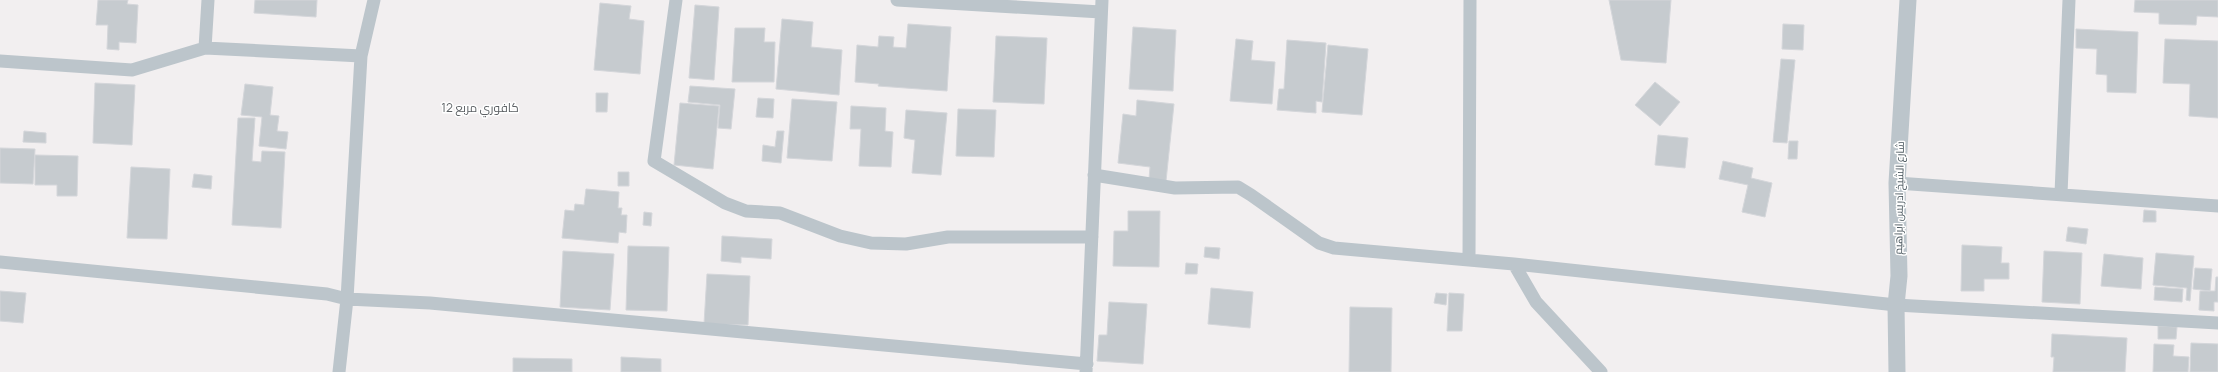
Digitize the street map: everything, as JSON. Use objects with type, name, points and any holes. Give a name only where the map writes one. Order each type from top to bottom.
[{"type":"street","points":[[205,48],[208,0]]},
{"type":"street","points":[[339,372],[347,299],[361,56],[374,0]]},
{"type":"street","points":[[676,0],[654,161],[725,203],[746,211],[780,213],[840,236],[871,243],[906,244],[948,237],[1092,238]]},
{"type":"street","points":[[0,262],[327,294],[347,299],[446,305],[1087,368],[1102,6],[897,0]]},
{"type":"street","points":[[1469,260],[1470,0]]},
{"type":"street","name":"شارع الشيخ ادريس ابراهيم","points":[[1898,372],[1896,305],[1899,276],[1897,183],[1908,0]]},
{"type":"street","points":[[2061,194],[2069,0]]},
{"type":"street","points":[[0,61],[132,70],[205,48],[361,56]]},
{"type":"street","points":[[1094,175],[1176,188],[1238,188],[1251,195],[1319,243],[1334,248],[1514,264],[1896,305],[2218,324]]},
{"type":"street","points":[[1897,183],[2218,206]]},
{"type":"street","points":[[1514,264],[1541,307],[1601,372]]},
{"type":"building","points":[[98,0],[128,0],[127,4],[138,5],[136,43],[119,42],[119,50],[107,49],[108,25],[96,25]]},
{"type":"building","points":[[255,0],[317,0],[316,17],[254,13]]},
{"type":"building","points":[[1609,0],[1671,0],[1666,63],[1621,60]]},
{"type":"building","points":[[2135,0],[2218,0],[2218,17],[2197,16],[2196,25],[2159,24],[2159,13],[2134,12]]},
{"type":"building","points":[[600,3],[631,6],[629,19],[644,21],[640,74],[594,70]]},
{"type":"building","points":[[695,5],[719,7],[714,80],[689,78]]},
{"type":"building","points":[[782,19],[813,22],[811,47],[842,50],[839,95],[776,89]]},
{"type":"building","points":[[908,24],[951,27],[947,91],[878,86],[879,84],[855,82],[857,45],[878,47],[879,36],[894,37],[893,47],[906,48]]},
{"type":"building","points":[[1783,24],[1804,25],[1803,50],[1782,49]]},
{"type":"building","points":[[1133,27],[1176,30],[1173,91],[1129,89]]},
{"type":"building","points":[[735,28],[765,28],[764,42],[775,42],[774,82],[732,82]]},
{"type":"building","points":[[2076,29],[2138,32],[2136,93],[2107,92],[2107,75],[2096,74],[2097,49],[2076,48]]},
{"type":"building","points":[[996,36],[1047,38],[1044,104],[993,102]]},
{"type":"building","points":[[1236,39],[1253,41],[1251,60],[1275,62],[1272,104],[1230,101]]},
{"type":"building","points":[[2165,39],[2218,41],[2218,118],[2189,116],[2190,84],[2163,83]]},
{"type":"building","points":[[1287,40],[1326,43],[1322,102],[1316,101],[1316,113],[1277,110],[1279,89],[1284,89]]},
{"type":"building","points":[[1328,45],[1368,49],[1362,115],[1322,112]]},
{"type":"building","points":[[1781,59],[1795,60],[1787,143],[1773,142]]},
{"type":"building","points":[[1655,82],[1680,102],[1660,126],[1635,105]]},
{"type":"building","points":[[95,83],[135,85],[132,145],[93,143]]},
{"type":"building","points":[[245,84],[273,87],[270,115],[279,116],[277,131],[288,132],[286,149],[259,146],[262,117],[241,115]]},
{"type":"building","points":[[690,86],[735,89],[731,129],[718,128],[720,105],[688,102]]},
{"type":"building","points":[[596,93],[608,93],[607,112],[596,112]]},
{"type":"building","points":[[758,98],[774,99],[773,118],[756,117]]},
{"type":"building","points":[[792,99],[837,102],[832,161],[787,158]]},
{"type":"building","points":[[1137,100],[1174,104],[1166,181],[1149,179],[1150,167],[1118,163],[1123,114],[1136,116]]},
{"type":"building","points":[[680,103],[719,106],[713,169],[674,165]]},
{"type":"building","points":[[851,106],[886,108],[885,131],[893,132],[891,167],[859,166],[861,129],[850,129]]},
{"type":"building","points":[[958,109],[996,110],[994,157],[956,156]]},
{"type":"building","points":[[906,110],[947,113],[941,175],[912,173],[915,140],[904,138]]},
{"type":"building","points":[[238,118],[255,118],[252,161],[261,162],[262,151],[285,152],[281,228],[232,225]]},
{"type":"building","points":[[24,131],[46,133],[46,143],[23,142]]},
{"type":"building","points":[[777,131],[784,131],[781,163],[762,161],[763,145],[775,147]]},
{"type":"building","points":[[1658,135],[1688,138],[1685,168],[1655,165]]},
{"type":"building","points":[[1789,141],[1798,141],[1797,159],[1788,159]]},
{"type":"building","points":[[0,148],[35,149],[33,184],[0,183]]},
{"type":"building","points":[[35,155],[78,156],[77,196],[57,196],[57,185],[35,185]]},
{"type":"building","points":[[1723,161],[1753,168],[1751,178],[1772,183],[1765,217],[1742,212],[1748,185],[1719,179]]},
{"type":"building","points":[[131,167],[170,169],[167,239],[127,238]]},
{"type":"building","points":[[618,172],[629,172],[629,186],[618,186]]},
{"type":"building","points":[[194,174],[212,176],[211,189],[192,187]]},
{"type":"building","points":[[586,189],[619,192],[618,208],[622,208],[621,215],[627,215],[626,233],[619,232],[618,243],[562,238],[565,210],[574,211],[575,204],[584,205]]},
{"type":"building","points":[[2144,210],[2156,211],[2156,222],[2143,222]]},
{"type":"building","points":[[1128,211],[1160,211],[1159,267],[1113,266],[1114,231],[1128,231]]},
{"type":"building","points":[[644,212],[652,213],[651,226],[643,225]]},
{"type":"building","points":[[2068,227],[2088,229],[2086,244],[2066,241]]},
{"type":"building","points":[[722,236],[772,239],[771,259],[741,257],[741,263],[721,261]]},
{"type":"building","points":[[1962,245],[2002,247],[2001,263],[2009,263],[2009,279],[1984,279],[1984,291],[1961,291]]},
{"type":"building","points":[[628,246],[669,247],[667,311],[626,310]]},
{"type":"building","points":[[1205,247],[1220,248],[1219,259],[1204,257]]},
{"type":"building","points":[[563,251],[614,254],[610,310],[560,307]]},
{"type":"building","points":[[2044,251],[2082,253],[2080,304],[2042,302]]},
{"type":"building","points":[[2156,253],[2194,256],[2190,301],[2186,300],[2187,288],[2153,285]]},
{"type":"building","points":[[2104,254],[2143,258],[2141,289],[2101,286]]},
{"type":"building","points":[[1186,263],[1198,264],[1197,274],[1185,274]]},
{"type":"building","points":[[2195,268],[2212,269],[2210,291],[2193,289]]},
{"type":"building","points":[[707,274],[750,276],[748,325],[704,324]]},
{"type":"building","points":[[2216,277],[2218,277],[2218,302],[2214,302],[2214,311],[2199,310],[2200,291],[2215,291]]},
{"type":"building","points":[[2155,287],[2183,289],[2182,302],[2154,300]]},
{"type":"building","points":[[1211,288],[1253,292],[1250,328],[1208,324]]},
{"type":"building","points":[[0,291],[26,293],[23,323],[0,321]]},
{"type":"building","points":[[1436,293],[1447,294],[1446,305],[1434,303]]},
{"type":"building","points":[[1449,293],[1464,294],[1462,331],[1447,331]]},
{"type":"building","points":[[1109,302],[1147,304],[1143,364],[1097,361],[1099,335],[1107,335]]},
{"type":"building","points":[[1350,307],[1392,308],[1391,372],[1349,372]]},
{"type":"building","points":[[2158,326],[2177,327],[2176,339],[2158,339]]},
{"type":"building","points":[[2052,334],[2127,338],[2125,372],[2053,372],[2054,357],[2051,357]]},
{"type":"building","points":[[2191,343],[2218,344],[2218,372],[2190,372]]},
{"type":"building","points":[[2154,344],[2174,345],[2173,356],[2189,357],[2188,372],[2153,372]]},
{"type":"building","points":[[621,357],[661,359],[661,372],[621,372]]},
{"type":"building","points":[[513,358],[572,359],[572,372],[513,372]]},
{"type":"district","name":"كافوري مربع 12","points":[[480,108]]}]
